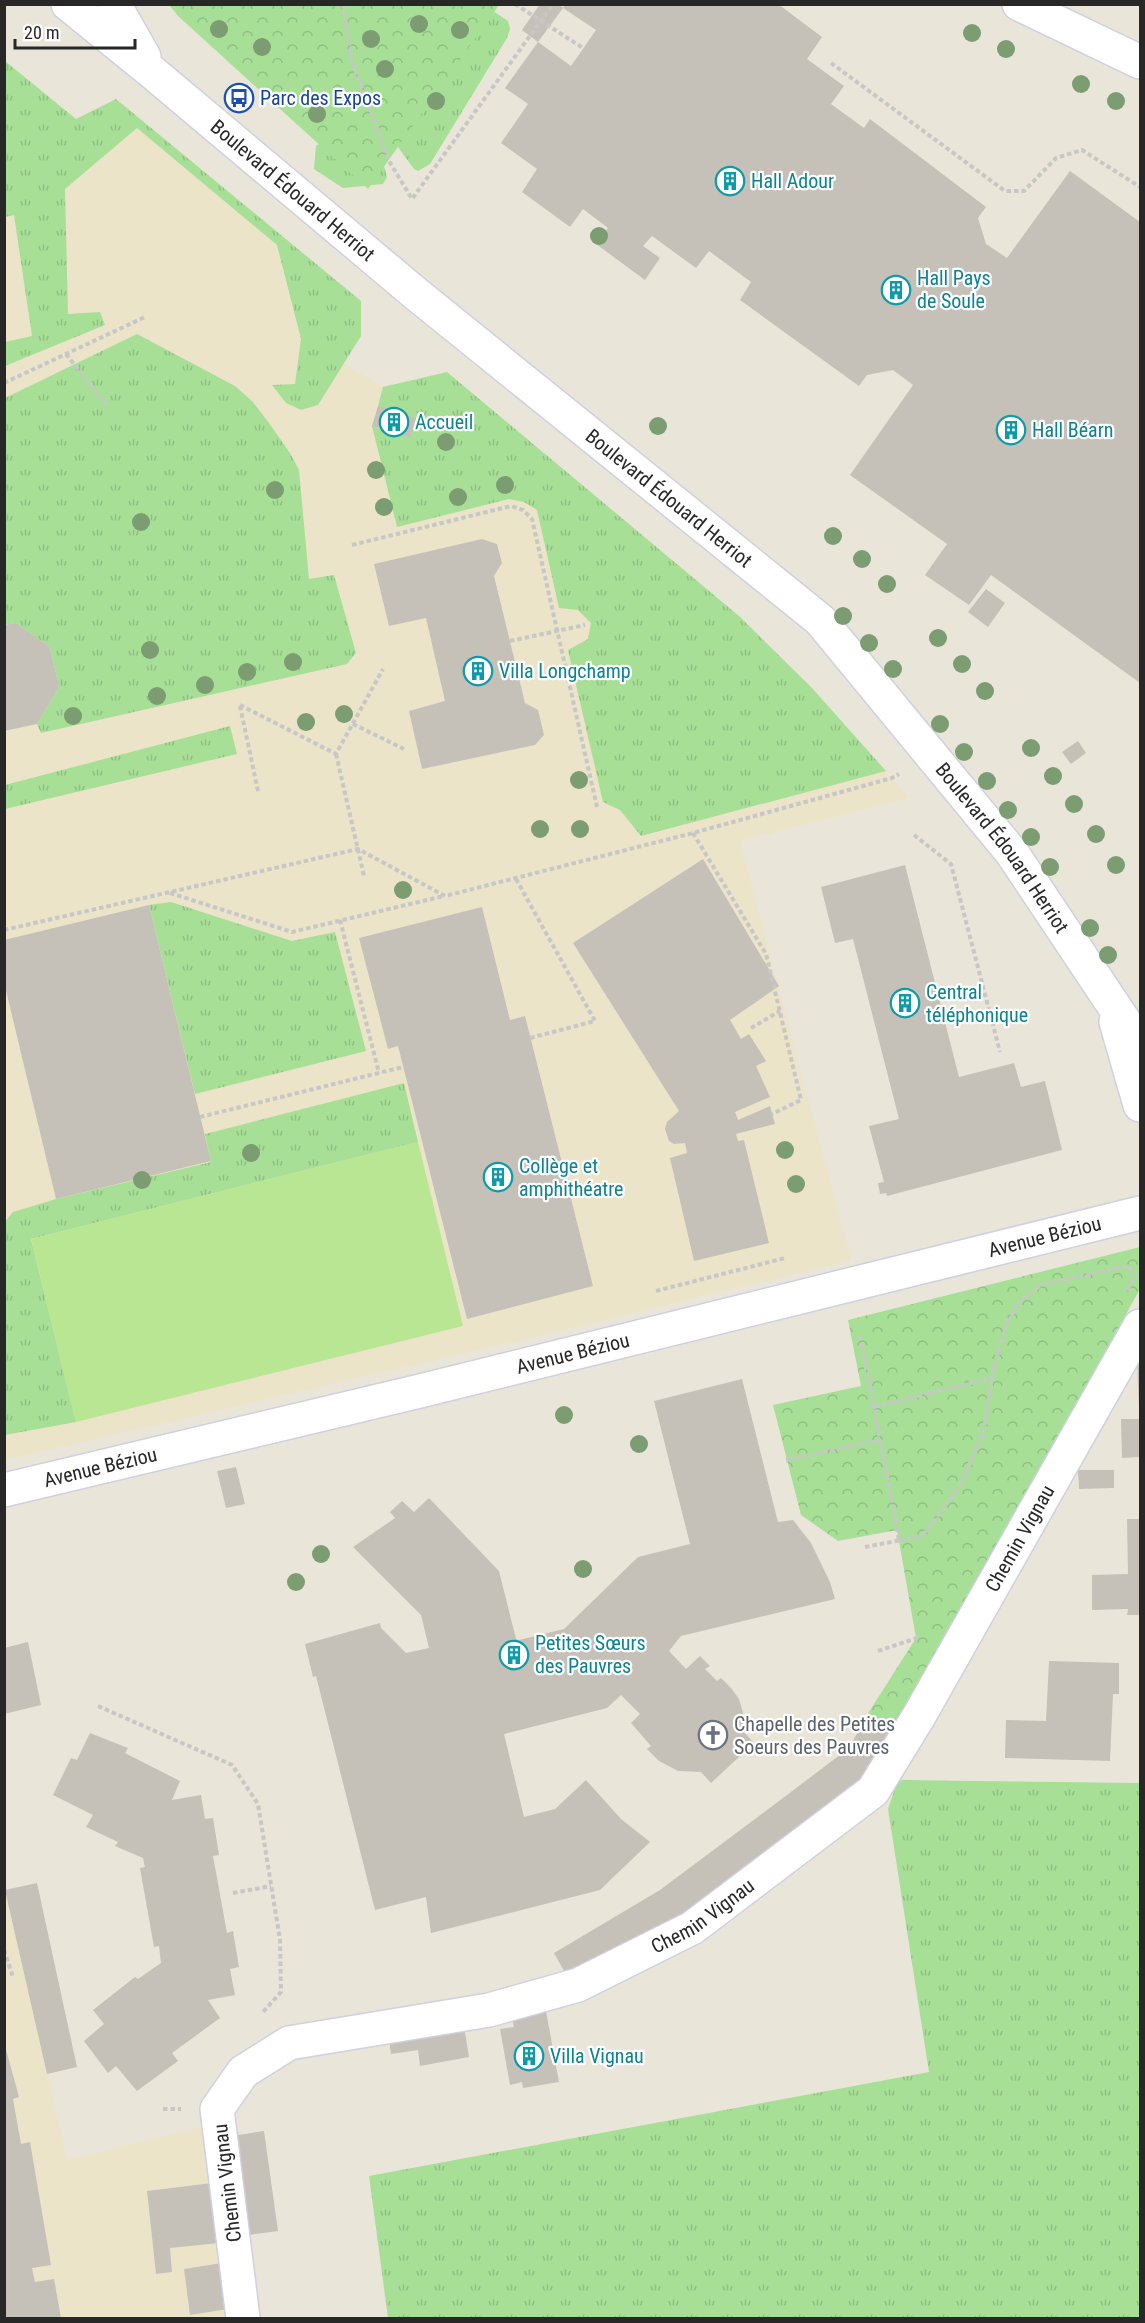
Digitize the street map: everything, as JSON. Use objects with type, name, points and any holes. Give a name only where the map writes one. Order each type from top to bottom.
[{"type":"street","name":"Boulevard Édouard Herriot","points":[[68,4],[415,293],[820,620],[1012,853],[1140,1045]]},
{"type":"street","name":"Boulevard Édouard Herriot","points":[[114,4],[152,72]]},
{"type":"street","points":[[1019,4],[1140,62]]},
{"type":"street","name":"Boulevard Édouard Herriot","points":[[1108,997],[1140,1105]]},
{"type":"street","name":"Avenue Béziou","points":[[4,1490],[420,1391],[1140,1213]]},
{"type":"street","name":"Chemin Vignau","points":[[243,2319],[218,2109],[243,2072],[289,2043],[489,2010],[578,1986],[692,1928],[873,1791],[919,1716],[1140,1326]]},
{"type":"path","points":[[343,4],[354,68],[389,161],[412,199],[553,4]]},
{"type":"path","points":[[515,4],[584,48]]},
{"type":"path","points":[[831,63],[1005,191],[1024,191],[1056,158],[1082,150],[1140,187]]},
{"type":"path","points":[[4,383],[145,316]]},
{"type":"path","points":[[66,354],[106,405]]},
{"type":"path","points":[[352,545],[511,506],[523,510],[532,519],[597,807]]},
{"type":"path","points":[[510,641],[585,625]]},
{"type":"path","points":[[364,876],[336,754],[383,669]]},
{"type":"path","points":[[258,791],[240,705],[336,754]]},
{"type":"path","points":[[352,724],[404,749]]},
{"type":"path","points":[[170,893],[292,932],[516,879],[892,778],[931,754]]},
{"type":"path","points":[[693,832],[766,954],[801,1100],[772,1114]]},
{"type":"path","points":[[914,835],[951,864],[1000,1052]]},
{"type":"path","points":[[4,930],[358,849],[444,896]]},
{"type":"path","points":[[516,879],[595,1021],[530,1038]]},
{"type":"path","points":[[340,921],[379,1073]]},
{"type":"path","points":[[751,1028],[780,1011]]},
{"type":"path","points":[[200,1117],[403,1067]]},
{"type":"path","points":[[656,1291],[785,1258]]},
{"type":"path","points":[[865,1547],[922,1536],[961,1485],[984,1430],[991,1378],[1007,1322],[1020,1301],[1041,1285],[1128,1266],[1136,1275],[1124,1296]]},
{"type":"path","points":[[860,1336],[899,1540]]},
{"type":"path","points":[[874,1407],[991,1378]]},
{"type":"path","points":[[786,1460],[880,1440]]},
{"type":"path","points":[[878,1651],[928,1634]]},
{"type":"path","points":[[98,1706],[232,1765],[258,1803],[280,1940],[281,1992],[258,2017]]},
{"type":"path","points":[[233,1893],[271,1886]]},
{"type":"path","points":[[4,1950],[13,1977]]},
{"type":"path","points":[[163,2109],[183,2108]]},
{"type":"shaded area","points":[[116,99],[361,301],[361,336],[343,363],[383,387],[447,372],[739,616],[812,688],[909,798],[740,841],[851,1260],[564,1330],[5,1460],[5,159]]},
{"type":"shaded area","points":[[4,1885],[67,2160],[208,2125],[229,2318],[5,2318]]},
{"type":"green space","points":[[349,4],[484,5],[508,21],[510,29],[507,38],[430,164],[418,171],[398,147]]},
{"type":"green space","points":[[169,5],[499,5],[368,189],[178,16]]},
{"type":"green space","points":[[5,61],[76,119],[116,99],[361,301],[361,336],[318,405],[301,410],[286,403],[272,385],[295,384],[301,339],[277,245],[137,128],[65,189],[68,314],[100,312],[105,325],[5,366],[5,342],[32,336],[14,215],[5,217]]},
{"type":"green space","points":[[319,144],[384,166],[387,177],[383,184],[343,188],[314,169],[316,146]]},
{"type":"green space","points":[[137,334],[235,386],[253,402],[290,453],[299,470],[309,579],[334,575],[356,653],[347,664],[41,733],[37,724],[59,687],[50,647],[16,623],[5,625],[5,398]]},
{"type":"green space","points":[[447,372],[739,616],[812,688],[886,771],[641,836],[620,810],[603,802],[568,650],[588,639],[591,623],[578,610],[559,608],[537,510],[524,502],[509,499],[397,527],[372,426],[410,438],[378,406],[383,387]]},
{"type":"green space","points":[[230,726],[237,754],[5,809],[5,785]]},
{"type":"green space","points":[[171,902],[292,941],[335,932],[366,1051],[195,1094],[149,905]]},
{"type":"green space","points":[[404,1083],[418,1142],[31,1239],[76,1422],[5,1435],[4,1223],[13,1212],[56,1199],[211,1162],[205,1134]]},
{"type":"green space","points":[[418,1142],[463,1326],[76,1422],[31,1239]]},
{"type":"green space","points":[[1140,1247],[1140,1289],[895,1731],[867,1715],[916,1638],[897,1530],[838,1541],[801,1515],[773,1405],[861,1386],[848,1320]]},
{"type":"green space","points":[[898,1780],[1140,1783],[1140,2318],[388,2318],[369,2176],[929,2072],[888,1809]]},
{"type":"building","points":[[540,4],[559,4],[563,8],[538,42],[522,30]]},
{"type":"building","points":[[566,4],[778,4],[822,37],[807,59],[844,86],[831,104],[864,128],[870,119],[986,207],[978,218],[986,244],[1007,258],[1070,171],[1140,222],[1140,683],[991,575],[969,605],[925,575],[947,544],[850,475],[913,385],[893,370],[867,375],[859,386],[740,300],[751,282],[709,251],[696,268],[652,236],[643,246],[660,258],[645,280],[596,244],[608,228],[583,209],[570,227],[522,192],[537,169],[501,143],[528,104],[505,88],[538,42],[571,66],[596,30],[563,8]]},
{"type":"building","name":"Accueil","points":[[378,406],[416,418],[410,438],[372,426]]},
{"type":"building","name":"Villa Longchamp","points":[[482,539],[497,544],[502,563],[494,576],[525,703],[538,710],[544,735],[535,745],[422,769],[409,711],[445,701],[426,618],[389,626],[374,564]]},
{"type":"building","points":[[986,589],[1005,603],[988,627],[968,612]]},
{"type":"building","points":[[16,623],[50,647],[59,687],[37,724],[4,731],[4,625]]},
{"type":"building","points":[[1078,741],[1086,753],[1071,764],[1062,752]]},
{"type":"building","points":[[703,859],[779,986],[730,1020],[741,1039],[749,1034],[766,1061],[756,1066],[770,1097],[735,1112],[738,1120],[770,1106],[775,1124],[736,1134],[738,1141],[744,1140],[769,1243],[694,1261],[670,1158],[687,1153],[685,1143],[674,1144],[669,1141],[665,1129],[667,1122],[679,1111],[573,943]]},
{"type":"building","name":"Central téléphonique","points":[[905,865],[959,1077],[1014,1063],[1021,1087],[1045,1081],[1062,1150],[887,1196],[886,1193],[880,1194],[878,1183],[884,1182],[869,1126],[899,1119],[853,939],[835,943],[821,887]]},
{"type":"building","points":[[149,905],[211,1161],[56,1199],[4,982],[4,940]]},
{"type":"building","name":"Collège et amphithéatre","points":[[482,907],[510,1020],[525,1016],[593,1286],[467,1319],[398,1046],[388,1049],[359,938]]},
{"type":"building","points":[[1137,1358],[1140,1358],[1140,1411],[1139,1411]]},
{"type":"building","name":"Petites Sœurs des Pauvres","points":[[742,1379],[778,1522],[793,1520],[811,1543],[830,1582],[835,1599],[681,1636],[669,1651],[686,1669],[700,1656],[710,1666],[705,1669],[717,1681],[721,1678],[731,1688],[739,1699],[743,1713],[743,1731],[754,1743],[711,1783],[701,1772],[678,1771],[659,1761],[647,1749],[651,1746],[631,1723],[640,1714],[621,1695],[607,1708],[504,1734],[524,1817],[555,1809],[586,1780],[621,1819],[650,1842],[600,1890],[431,1933],[426,1897],[375,1910],[316,1676],[313,1677],[305,1644],[380,1623],[381,1628],[406,1653],[429,1648],[421,1615],[353,1547],[395,1518],[390,1512],[402,1501],[414,1512],[429,1498],[499,1571],[516,1639],[564,1629],[638,1557],[690,1544],[654,1401]]},
{"type":"building","points":[[1121,1419],[1140,1419],[1140,1457],[1122,1458]]},
{"type":"building","points":[[236,1467],[245,1504],[226,1508],[217,1471]]},
{"type":"building","points":[[1078,1470],[1114,1470],[1114,1488],[1079,1489]]},
{"type":"building","points":[[1127,1519],[1140,1519],[1140,1615],[1127,1615],[1128,1609],[1092,1610],[1092,1575],[1128,1574]]},
{"type":"building","points":[[28,1642],[41,1705],[4,1714],[4,1648]]},
{"type":"building","points":[[1049,1661],[1119,1663],[1119,1694],[1113,1694],[1110,1761],[1005,1758],[1006,1720],[1046,1721]]},
{"type":"building","points":[[867,1715],[895,1731],[870,1774],[682,1920],[569,1980],[554,1953],[660,1890],[849,1748]]},
{"type":"building","points":[[90,1733],[128,1748],[125,1753],[180,1781],[172,1800],[201,1795],[205,1819],[213,1818],[219,1855],[213,1856],[227,1933],[233,1931],[239,1967],[230,1969],[235,1995],[208,2000],[220,2018],[172,2053],[178,2061],[137,2091],[116,2066],[108,2073],[84,2041],[104,2024],[93,2010],[135,1977],[138,1979],[161,1963],[159,1946],[154,1947],[140,1868],[145,1867],[143,1858],[115,1846],[118,1842],[86,1827],[93,1815],[53,1795],[71,1758],[77,1760]]},
{"type":"building","points":[[37,1883],[77,2067],[47,2074],[5,1890]]},
{"type":"building","name":"Villa Vignau","points":[[546,2011],[559,2082],[523,2088],[522,2082],[510,2085],[500,2029],[514,2027],[512,2018]]},
{"type":"building","points":[[464,2026],[469,2057],[420,2066],[418,2050],[391,2054],[389,2039]]},
{"type":"building","points":[[4,2042],[19,2097],[13,2099],[21,2144],[30,2142],[51,2265],[32,2268],[35,2282],[54,2279],[61,2318],[4,2318]]},
{"type":"building","points":[[264,2131],[278,2231],[242,2236],[232,2136]]},
{"type":"building","points":[[212,2183],[219,2243],[170,2248],[172,2272],[156,2274],[147,2191]]},
{"type":"building","points":[[222,2263],[228,2309],[190,2315],[184,2269]]},
{"type":"place","name":"Parc des Expos","points":[[239,98]]},
{"type":"place","name":"Hall Adour","points":[[730,181]]},
{"type":"place","name":"Hall Pays de Soule","points":[[896,290]]},
{"type":"place","name":"Accueil","points":[[394,422]]},
{"type":"place","name":"Hall Béarn","points":[[1011,430]]},
{"type":"place","name":"Villa Longchamp","points":[[478,671]]},
{"type":"place","name":"Central téléphonique","points":[[905,1003]]},
{"type":"place","name":"Collège et amphithéatre","points":[[498,1177]]},
{"type":"place","name":"Petites Sœurs des Pauvres","points":[[514,1655]]},
{"type":"place","name":"Chapelle des Petites Soeurs des Pauvres","points":[[713,1735]]},
{"type":"place","name":"Villa Vignau","points":[[529,2056]]}]
